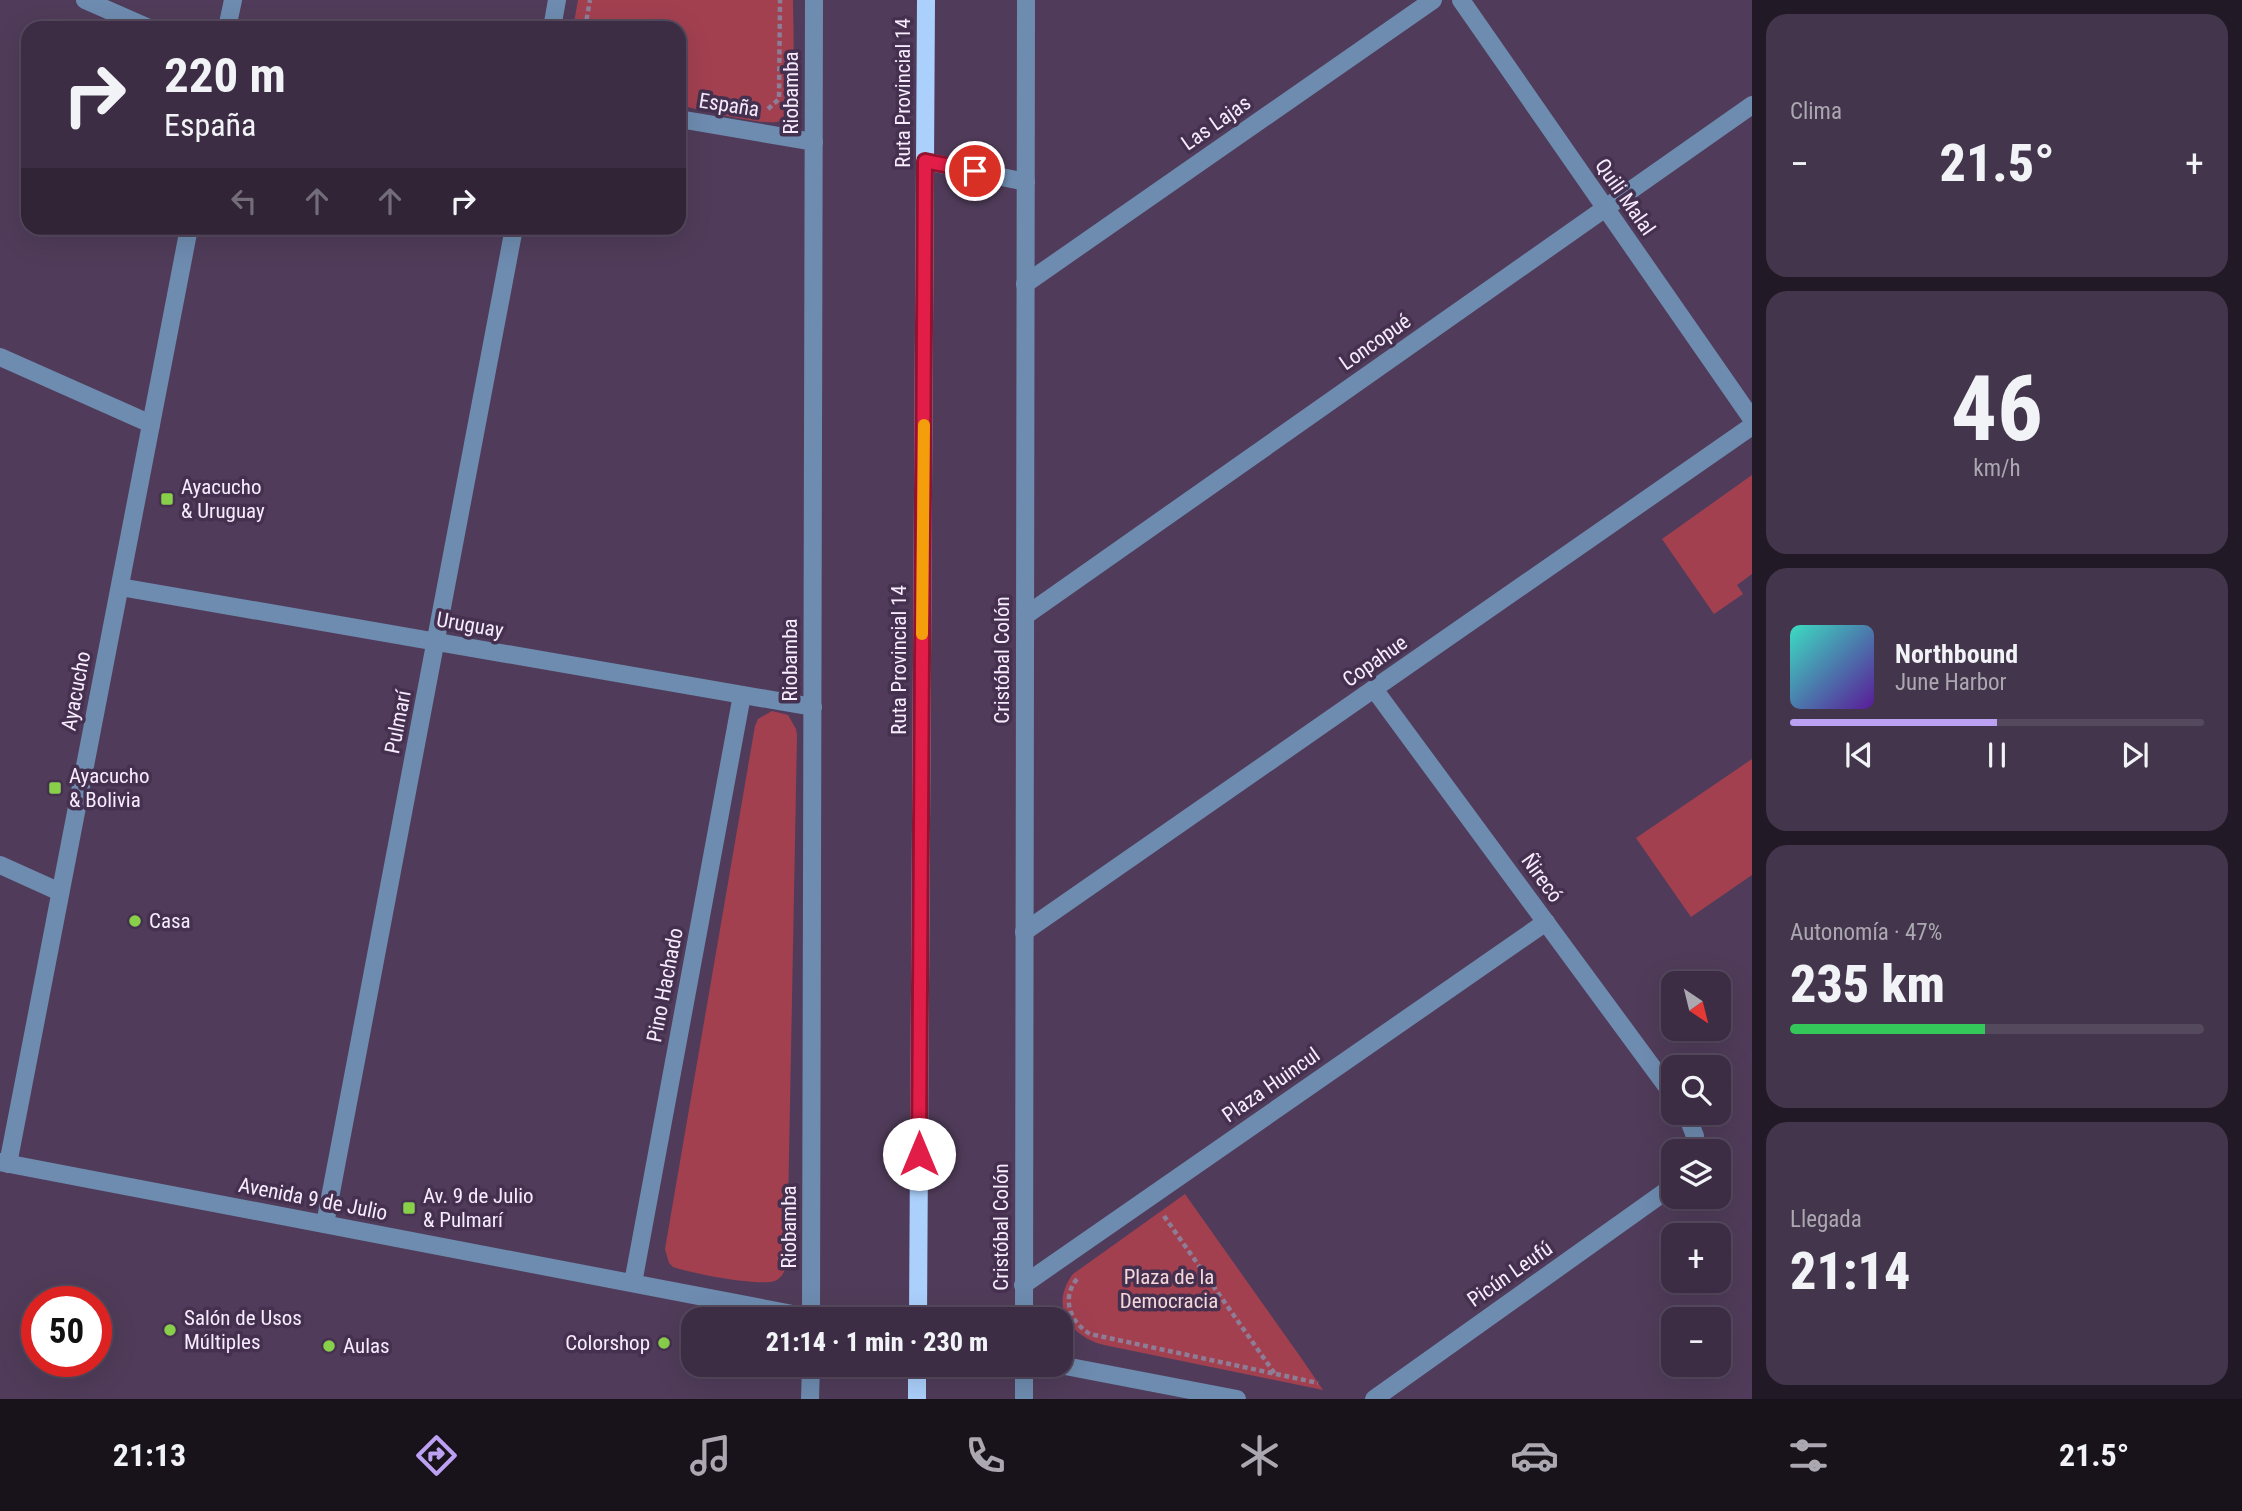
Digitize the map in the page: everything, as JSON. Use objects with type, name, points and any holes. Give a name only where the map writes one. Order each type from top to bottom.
[{"type":"main road","name":"Ruta Provincial 14","points":[[918,1307],[926,0]]},
{"type":"main road","points":[[917,1399],[918,1377]]},
{"type":"street","points":[[85,0],[133,21]]},
{"type":"street","points":[[228,21],[233,0]]},
{"type":"street","points":[[553,21],[557,0]]},
{"type":"street","name":"Riobamba","points":[[814,0],[816,1307]]},
{"type":"street","name":"Cristóbal Colón","points":[[1024,1307],[1026,0]]},
{"type":"street","name":"Las Lajas","points":[[1025,284],[1433,0]]},
{"type":"street","name":"Quili Malal","points":[[1461,0],[1752,419]]},
{"type":"street","name":"Loncopué","points":[[1024,616],[1752,105]]},
{"type":"street","name":"España","points":[[686,120],[814,142]]},
{"type":"street","points":[[925,161],[1026,182]]},
{"type":"street","name":"Ayacucho","points":[[4,1163],[60,892],[188,235]]},
{"type":"street","name":"Pulmarí","points":[[325,1224],[513,235]]},
{"type":"street","points":[[0,357],[151,424]]},
{"type":"street","name":"Copahue","points":[[1024,932],[1752,426]]},
{"type":"street","name":"Uruguay","points":[[120,587],[813,707]]},
{"type":"street","name":"Ñirecó","points":[[1374,689],[1661,1079]]},
{"type":"street","name":"Pino Hachado","points":[[633,1283],[742,695]]},
{"type":"street","points":[[0,865],[60,892]]},
{"type":"street","name":"Plaza Huincul","points":[[1023,1285],[1546,922]]},
{"type":"street","name":"Avenida 9 de Julio","points":[[4,1163],[755,1307]]},
{"type":"street","name":"Picún Leufú","points":[[1374,1399],[1661,1195]]},
{"type":"street","points":[[1073,1367],[1237,1399]]},
{"type":"street","points":[[810,1377],[810,1399]]},
{"type":"street","points":[[1024,1377],[1024,1399]]},
{"type":"path","points":[[586,21],[590,0]]},
{"type":"path","points":[[765,112],[779,99],[780,0]]},
{"type":"path","points":[[1154,1224],[1172,1210]]},
{"type":"path","points":[[1164,1216],[1276,1374]]},
{"type":"path","points":[[1082,1275],[1071,1288],[1068,1305],[1076,1322],[1090,1334],[1318,1383]]},
{"type":"green space","points":[[578,0],[793,0],[792,84],[786,114],[780,121],[761,122],[686,107],[686,21],[574,21]]},
{"type":"green space","points":[[1752,475],[1752,574],[1737,585],[1743,594],[1714,614],[1662,539]]},
{"type":"green space","points":[[772,711],[788,715],[797,735],[787,1260],[784,1271],[777,1280],[758,1282],[710,1276],[673,1267],[665,1249],[755,726],[758,719]]},
{"type":"green space","points":[[1752,759],[1752,875],[1691,917],[1636,838]]},
{"type":"green space","name":"Plaza de la Democracia","points":[[1185,1194],[1323,1390],[1092,1341],[1073,1328],[1073,1307],[1063,1307],[1066,1286],[1073,1274]]},
{"type":"slow traffic","points":[[922,634],[924,425]]},
{"type":"place","name":"Ayacucho & Uruguay","points":[[167,499]]},
{"type":"place","name":"Ayacucho & Bolivia","points":[[55,788]]},
{"type":"place","name":"Casa","points":[[135,921]]},
{"type":"place","name":"Av. 9 de Julio & Pulmarí","points":[[409,1208]]},
{"type":"place","name":"Salón de Usos Múltiples","points":[[170,1330]]},
{"type":"place","name":"Colorshop","points":[[664,1343]]},
{"type":"place","name":"Aulas","points":[[329,1346]]},
{"type":"route","points":[[919,1154],[925,161],[975,171]]}]
